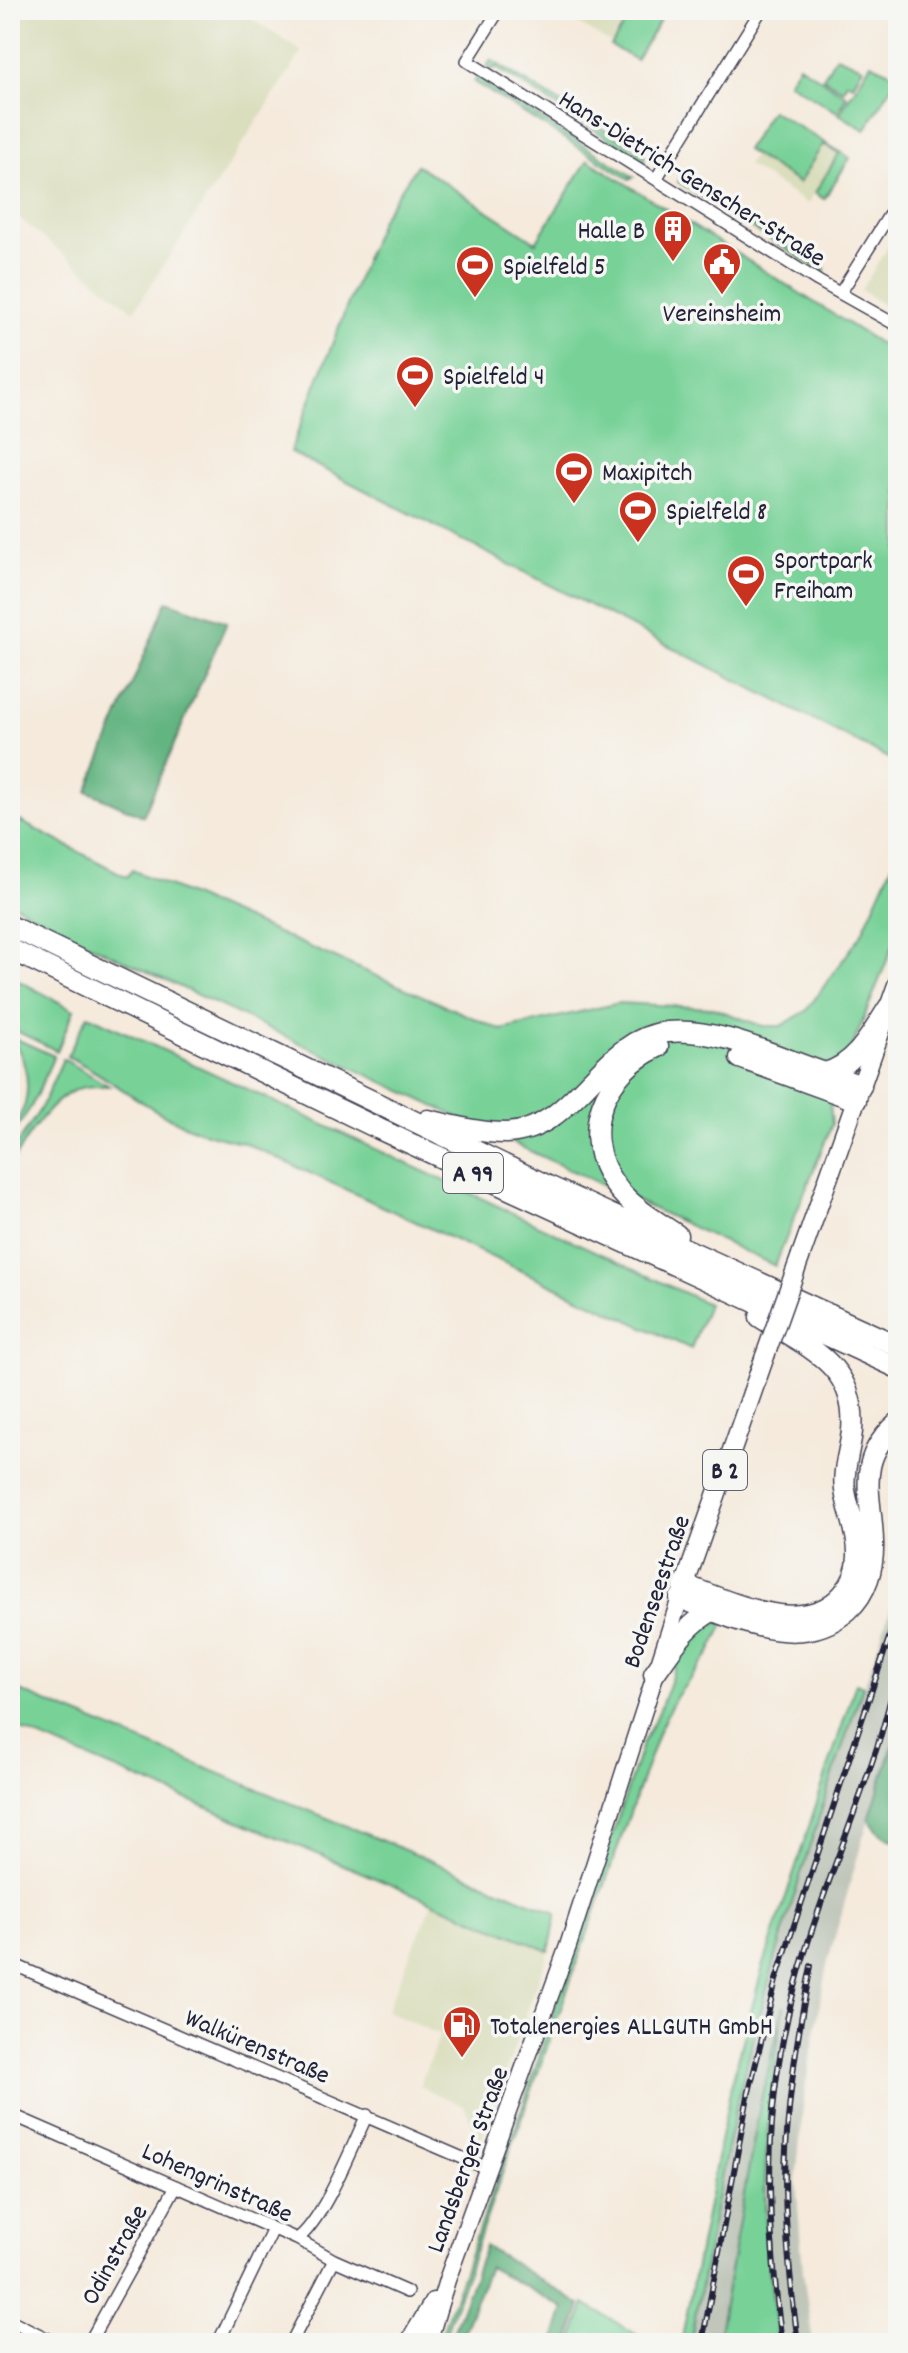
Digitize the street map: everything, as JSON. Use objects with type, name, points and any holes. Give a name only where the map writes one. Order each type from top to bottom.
[{"type":"highway","points":[[10,918],[37,939]]},
{"type":"highway","name":"A 99","points":[[10,926],[389,1111],[718,1266],[898,1346]]},
{"type":"highway","name":"A 99","points":[[10,949],[379,1129],[898,1368]]},
{"type":"highway","points":[[822,1078],[858,1053],[889,1007]]},
{"type":"highway","points":[[389,1111],[480,1131],[508,1133],[535,1127],[562,1109],[615,1057],[636,1042],[664,1032],[697,1032],[719,1037],[791,1069]]},
{"type":"highway","points":[[718,1266],[643,1212],[615,1185],[601,1154],[597,1128],[603,1101],[624,1068],[640,1055],[659,1047],[681,1044],[791,1069],[859,1093]]},
{"type":"highway","points":[[685,1270],[823,1356],[839,1372],[851,1398],[852,1428],[844,1486],[859,1553],[851,1583],[838,1600],[822,1611],[802,1617],[747,1614]]},
{"type":"highway","points":[[682,1591],[747,1614],[779,1630],[802,1631],[839,1618],[858,1600],[870,1576],[873,1558],[868,1471],[881,1440],[898,1423]]},
{"type":"highway","points":[[654,1674],[683,1633],[717,1603]]},
{"type":"main road","name":"Bodenseestraße","points":[[551,1993],[682,1591],[898,982]]},
{"type":"main road","name":"Landsberger Straße","points":[[428,2343],[447,2280],[551,1993]]},
{"type":"main road","points":[[408,2343],[447,2280]]},
{"type":"street","name":"Hans-Dietrich-Genscher-Straße","points":[[499,10],[467,61],[818,281],[898,326]]},
{"type":"street","points":[[656,179],[761,10]]},
{"type":"street","points":[[841,292],[898,201]]},
{"type":"street","name":"Walkürenstraße","points":[[10,1963],[488,2169]]},
{"type":"street","name":"Lohengrinstraße","points":[[10,2114],[297,2239],[334,2260],[407,2292]]},
{"type":"street","points":[[297,2239],[306,2233],[323,2204],[367,2115]]},
{"type":"street","name":"Odinstraße","points":[[89,2343],[176,2186]]},
{"type":"street","points":[[218,2343],[273,2229]]},
{"type":"street","points":[[291,2343],[334,2260]]},
{"type":"street","points":[[10,2320],[56,2343]]},
{"type":"shaded area","points":[[10,10],[239,10],[302,52],[134,311],[10,211]]},
{"type":"shaded area","points":[[556,10],[631,10],[610,43]]},
{"type":"shaded area","points":[[779,115],[839,153],[808,204],[747,165]]},
{"type":"shaded area","points":[[898,231],[898,315],[861,290]]},
{"type":"shaded area","points":[[898,1587],[898,1731],[827,1964],[805,2089],[796,2180],[803,2272],[813,2343],[779,2343],[769,2279],[766,2155],[781,2020],[761,2100],[717,2343],[690,2343],[740,2090],[769,1977],[806,1855]]},
{"type":"shaded area","points":[[433,1901],[549,1951],[481,2141],[464,2106],[419,2086],[440,2035],[386,2011]]},
{"type":"green space","points":[[633,10],[666,10],[636,60],[611,46]]},
{"type":"green space","points":[[836,56],[863,67],[853,85],[847,82],[843,90],[823,78]]},
{"type":"green space","points":[[491,60],[645,155],[644,161],[495,67],[492,70],[487,66]]},
{"type":"green space","points":[[871,63],[898,76],[865,130],[839,114]]},
{"type":"green space","points":[[799,65],[847,96],[837,112],[788,82]]},
{"type":"green space","points":[[477,78],[486,80],[484,83],[634,177],[629,179],[474,82]]},
{"type":"green space","points":[[771,110],[850,158],[824,199],[815,193],[839,153],[823,144],[799,183],[746,150]]},
{"type":"green space","name":"Sportpark Freiham","points":[[588,160],[898,355],[898,763],[290,452],[381,219],[417,165],[536,242]]},
{"type":"green space","points":[[681,178],[825,268],[824,273],[678,182]]},
{"type":"green space","points":[[167,601],[227,622],[143,816],[87,791]]},
{"type":"green space","points":[[10,816],[127,877],[132,870],[501,1030],[619,1003],[713,1008],[762,1026],[781,1026],[806,1011],[861,935],[895,859],[898,860],[898,933],[830,1103],[832,1124],[775,1266],[78,939],[10,902]]},
{"type":"green space","points":[[10,976],[74,1010],[57,1051],[10,1028]]},
{"type":"green space","points":[[88,1015],[708,1304],[691,1349],[245,1143],[188,1127],[165,1116],[67,1056]]},
{"type":"green space","points":[[10,1036],[54,1056],[32,1105],[10,1139],[25,1104],[27,1077],[19,1051]]},
{"type":"green space","points":[[63,1059],[109,1086],[81,1088],[66,1095],[39,1122],[10,1165],[10,1155],[41,1108]]},
{"type":"green space","points":[[725,1622],[710,1653],[674,1700],[659,1731],[445,2335],[442,2343],[438,2343],[520,2115],[643,1742],[658,1714],[686,1638],[711,1623]]},
{"type":"green space","points":[[856,1683],[863,1686],[782,1935],[741,2087],[690,2343],[681,2343],[731,2086],[762,1970]]},
{"type":"green space","points":[[10,1687],[557,1913],[549,1951],[10,1725]]},
{"type":"green space","points":[[898,1731],[898,1842],[881,1834],[869,1819]]},
{"type":"green space","points":[[784,2006],[771,2095],[765,2184],[769,2264],[779,2343],[717,2343],[761,2100]]},
{"type":"green space","points":[[485,2246],[581,2305],[568,2343],[553,2343],[564,2308],[489,2267],[459,2343],[449,2343]]},
{"type":"green space","points":[[585,2304],[651,2343],[571,2343]]},
{"type":"railway","points":[[702,2343],[748,2096],[776,1980],[898,1611]]},
{"type":"railway","points":[[782,2343],[771,2230],[770,2153],[783,2040],[800,1967],[878,1746],[898,1674]]},
{"type":"railway","points":[[798,2343],[787,2241],[786,2152],[793,2072],[811,1966]]},
{"type":"place","name":"Halle B","points":[[673,263]]},
{"type":"place","name":"Vereinsheim","points":[[722,296]]},
{"type":"place","name":"Spielfeld 5","points":[[475,299]]},
{"type":"place","name":"Spielfeld 4","points":[[415,409]]},
{"type":"place","name":"Maxipitch","points":[[574,505]]},
{"type":"place","name":"Spielfeld 8","points":[[638,544]]},
{"type":"place","name":"Sportpark Freiham","points":[[746,608]]},
{"type":"place","name":"Totalenergies ALLGUTH GmbH","points":[[462,2059]]}]
